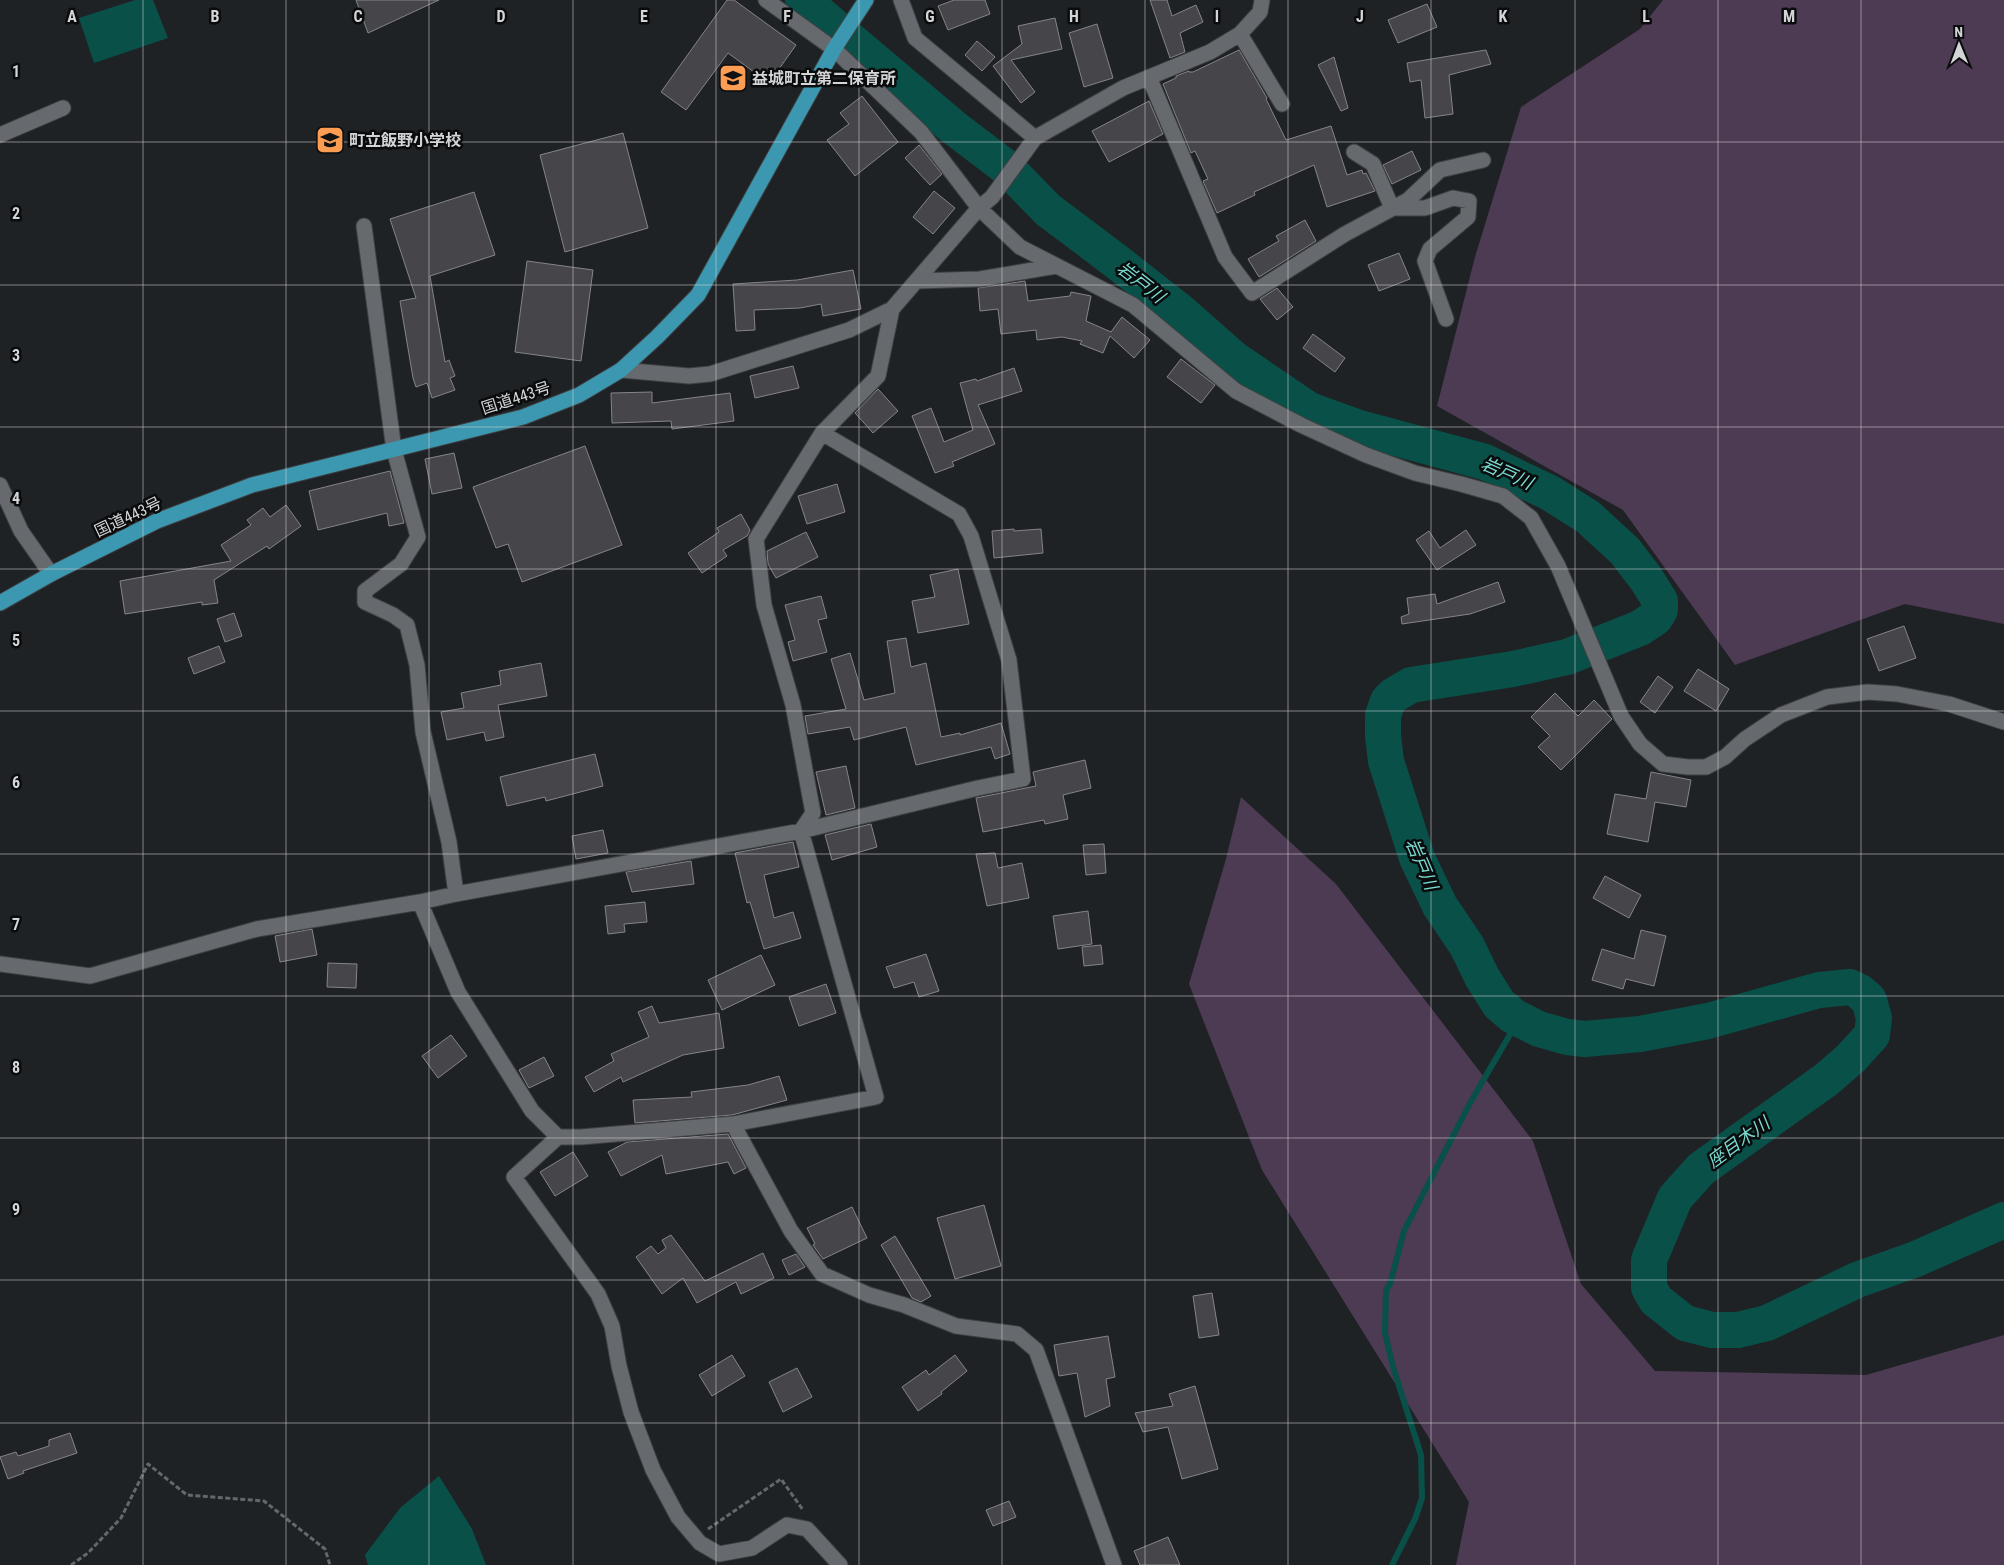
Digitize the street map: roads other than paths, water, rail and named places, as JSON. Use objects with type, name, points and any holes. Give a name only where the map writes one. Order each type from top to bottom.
[{"type":"highway","name":"国道443号","points":[[0,603],[51,574],[157,521],[252,485],[523,417],[579,395],[621,370],[698,295],[834,49],[866,0]]},
{"type":"street","points":[[766,0],[834,49],[921,132],[979,208],[1020,247],[1132,305],[1236,391],[1301,425],[1366,455],[1415,474],[1503,496],[1531,518],[1558,566],[1621,716],[1640,744],[1663,764],[1706,767],[1725,757],[1780,715],[1827,697],[1868,692],[1897,694],[1950,704],[2004,722]]},
{"type":"street","points":[[901,0],[915,38],[1035,138]]},
{"type":"street","points":[[621,370],[689,376],[710,374],[849,330],[892,309],[979,208],[992,197],[1035,138],[1123,88],[1210,52],[1240,34],[1260,12],[1262,0]]},
{"type":"street","points":[[1240,34],[1282,104]]},
{"type":"street","points":[[1149,78],[1225,257],[1252,293],[1345,234],[1408,200],[1440,170],[1483,160]]},
{"type":"street","points":[[0,135],[63,108]]},
{"type":"street","points":[[1354,152],[1373,164],[1392,208]]},
{"type":"street","points":[[1392,208],[1425,208],[1453,198],[1469,201],[1468,217],[1430,249],[1425,262],[1446,319]]},
{"type":"street","points":[[364,226],[394,450],[418,537],[402,564],[365,590],[364,602],[393,615],[407,625],[417,665],[423,732],[449,842],[456,894]]},
{"type":"street","points":[[916,281],[980,279],[1056,266]]},
{"type":"street","points":[[840,1565],[807,1529],[787,1525],[752,1548],[719,1554],[700,1543],[678,1517],[653,1470],[637,1428],[619,1366],[612,1326],[598,1294],[514,1177],[558,1137],[582,1137],[733,1124],[876,1097],[801,831],[813,813],[792,705],[764,605],[756,538],[822,433],[878,376],[892,309]]},
{"type":"street","points":[[0,964],[90,976],[257,929],[420,902],[801,831],[978,788],[1024,779],[1010,660],[971,536],[959,514],[822,433]]},
{"type":"street","points":[[0,485],[21,531],[51,574]]},
{"type":"street","points":[[420,902],[458,992],[532,1111],[558,1137]]},
{"type":"street","points":[[733,1124],[791,1231],[822,1274],[869,1295],[904,1305],[956,1326],[1017,1334],[1036,1350],[1114,1565]]},
{"type":"waterway","name":"岩戸川","points":[[803,0],[953,127],[1007,168],[1048,210],[1182,313],[1234,359],[1309,410],[1359,428],[1485,462],[1550,493],[1588,517],[1625,551],[1647,580],[1660,601],[1660,610],[1655,618],[1640,628],[1567,657],[1513,669],[1411,685],[1388,701],[1383,715],[1383,736],[1386,761],[1417,858],[1440,906],[1467,946],[1482,977],[1499,1004],[1513,1016],[1539,1029],[1567,1037],[1585,1039],[1640,1034],[1708,1021],[1819,990],[1850,987],[1860,992],[1869,1000],[1874,1018],[1872,1035],[1851,1058],[1827,1079],[1701,1169],[1675,1198],[1649,1260],[1649,1288],[1656,1300],[1685,1323],[1712,1330],[1738,1330],[1767,1323],[1857,1280],[1916,1259],[2004,1220]]},
{"type":"waterway","points":[[1392,1565],[1415,1519],[1422,1498],[1421,1455],[1393,1367],[1385,1333],[1386,1290],[1390,1284],[1404,1231],[1470,1103],[1519,1019]]},
{"type":"place","name":"益城町立第二保育所","points":[[733,78]]},
{"type":"place","name":"町立飯野小学校","points":[[330,140]]},
{"type":"water label","name":"座目木川","points":[[1738,1142]]}]
